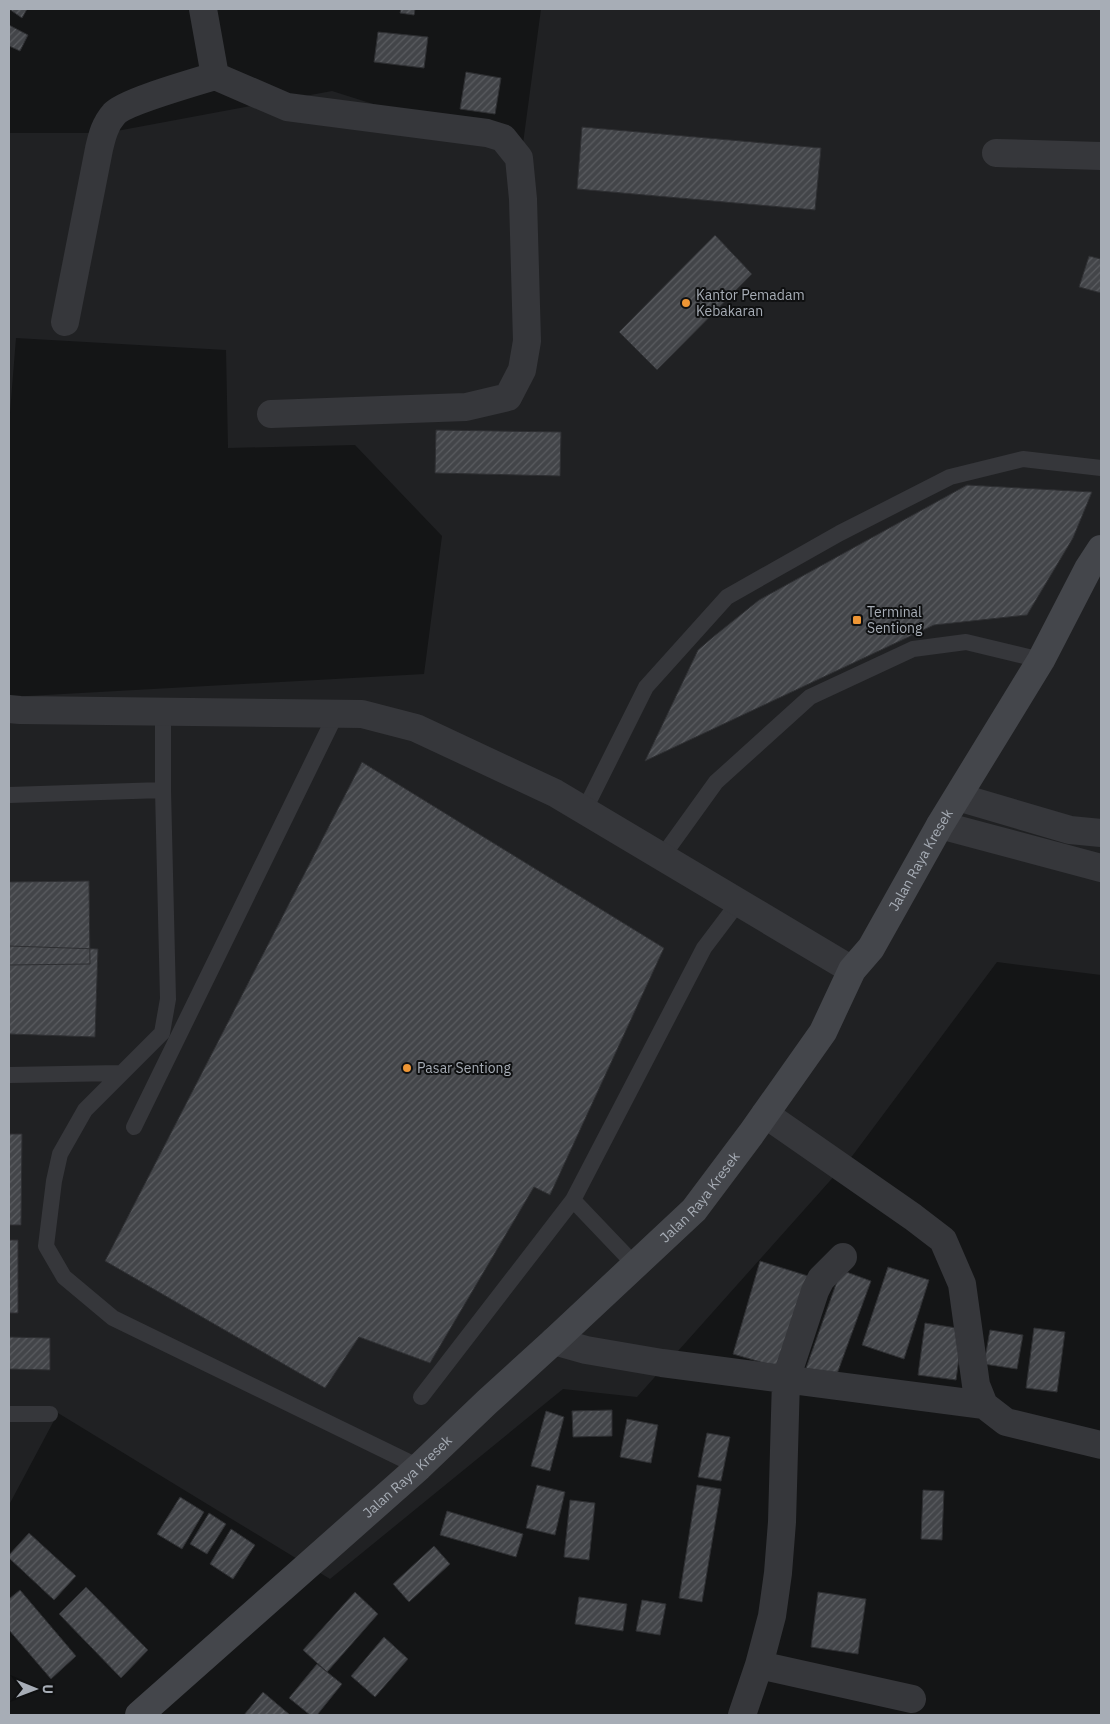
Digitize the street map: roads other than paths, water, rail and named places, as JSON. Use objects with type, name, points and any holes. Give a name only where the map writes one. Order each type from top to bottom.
[{"type":"main road","name":"Jalan Raya Kresek","points":[[139,1715],[419,1467],[486,1402],[694,1210],[823,1032],[852,970],[871,948],[940,825],[1042,660],[1097,564]]},
{"type":"street","points":[[203,9],[215,76]]},
{"type":"street","points":[[65,322],[105,126],[115,112],[132,103],[215,76],[287,107],[487,133],[502,138],[519,158],[523,199],[527,341],[522,370],[508,397],[466,407],[271,414]]},
{"type":"street","points":[[996,153],[1101,156]]},
{"type":"street","points":[[12,711],[362,714],[416,728],[555,793],[852,970]]},
{"type":"street","points":[[958,797],[1070,830],[1101,833]]},
{"type":"street","points":[[940,825],[1101,868]]},
{"type":"street","points":[[765,1114],[943,1240],[962,1284],[976,1385],[984,1405]]},
{"type":"street","points":[[742,1715],[759,1665],[772,1616],[778,1574],[782,1522],[786,1379],[815,1291],[821,1279],[843,1257]]},
{"type":"street","points":[[554,1341],[586,1350],[662,1363],[984,1405],[1006,1422],[1101,1445]]},
{"type":"street","points":[[759,1665],[912,1698]]},
{"type":"lane","points":[[584,811],[646,687],[727,597],[840,533],[950,477],[1023,459],[1101,468]]},
{"type":"lane","points":[[662,857],[716,782],[810,698],[912,649],[966,642],[1042,660]]},
{"type":"lane","points":[[163,711],[168,999],[162,1033],[85,1110],[60,1154],[54,1181],[46,1246],[64,1277],[113,1318],[419,1467]]},
{"type":"lane","points":[[134,1127],[336,714]]},
{"type":"lane","points":[[9,795],[163,790]]},
{"type":"lane","points":[[421,1397],[573,1200],[704,948],[738,902]]},
{"type":"lane","points":[[9,1076],[120,1073]]},
{"type":"lane","points":[[573,1200],[635,1265]]},
{"type":"lane","points":[[9,1414],[50,1414]]},
{"type":"place","name":"Kantor Pemadam Kebakaran","points":[[686,303]]},
{"type":"place","name":"Terminal Sentiong","points":[[857,620]]},
{"type":"place","name":"Pasar Sentiong","points":[[407,1068]]}]
